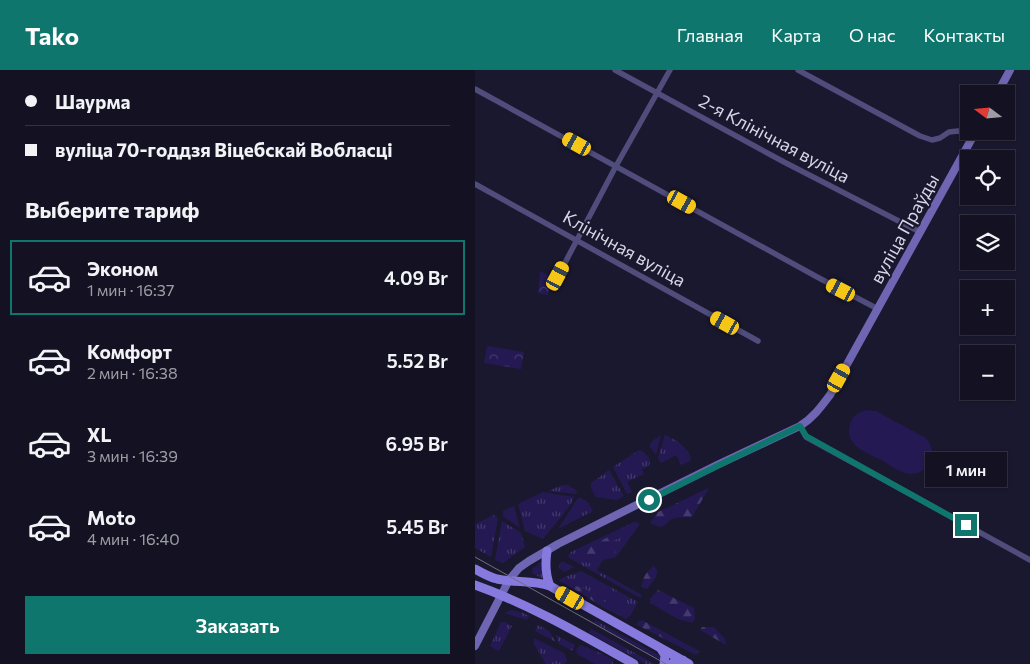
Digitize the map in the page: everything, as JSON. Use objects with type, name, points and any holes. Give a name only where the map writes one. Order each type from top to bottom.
[{"type":"main road","points":[[1002,85],[1010,70]]},
{"type":"main road","name":"вуліца Праўды","points":[[475,646],[509,580],[519,568],[547,551],[800,426],[815,415],[830,394],[971,140]]},
{"type":"main road","points":[[547,551],[545,566],[550,586]]},
{"type":"main road","points":[[475,569],[489,577],[550,586],[686,662]]},
{"type":"main road","points":[[475,585],[539,611],[634,664]]},
{"type":"main road","points":[[661,649],[665,655],[664,664]]},
{"type":"main road","points":[[671,664],[676,661],[686,662]]},
{"type":"street","name":"2-я Клінічная вуліца","points":[[615,70],[784,162],[920,232]]},
{"type":"street","points":[[558,276],[578,241],[615,166],[670,70]]},
{"type":"street","points":[[798,70],[920,136],[932,140],[940,138],[949,132],[960,131]]},
{"type":"street","points":[[475,89],[878,309]]},
{"type":"street","name":"Клінічная вуліца","points":[[475,184],[758,341]]},
{"type":"street","points":[[800,426],[806,436],[1030,560]]},
{"type":"green space","points":[[540,271],[553,278],[548,295],[538,293]]},
{"type":"green space","points":[[487,346],[524,352],[521,369],[484,363]]},
{"type":"green space","points":[[866,410],[876,411],[926,438],[931,446],[932,453],[927,467],[917,473],[904,473],[859,448],[850,438],[849,432],[852,419],[860,412]]},
{"type":"green space","points":[[661,435],[656,455],[650,447],[651,442]]},
{"type":"green space","points":[[665,435],[683,446],[691,458],[690,461],[681,465],[676,455],[661,463],[658,458]]},
{"type":"green space","points":[[639,450],[647,456],[650,463],[642,469],[644,474],[627,482],[632,492],[627,494],[613,467]]},
{"type":"green space","points":[[609,470],[624,496],[617,500],[596,497],[591,489],[591,483]]},
{"type":"green space","points":[[562,485],[568,485],[577,491],[576,494],[548,491]]},
{"type":"green space","points":[[709,488],[692,517],[675,518],[660,527],[650,523],[658,512]]},
{"type":"green space","points":[[543,492],[574,497],[570,506],[543,539],[525,531],[518,504]]},
{"type":"green space","points":[[578,498],[586,500],[593,511],[558,529]]},
{"type":"green space","points":[[514,506],[520,528],[503,516],[503,511]]},
{"type":"green space","points":[[494,515],[498,518],[491,557],[475,548],[475,524]]},
{"type":"green space","points":[[502,521],[521,533],[525,547],[503,563],[495,560]]},
{"type":"green space","points":[[634,522],[640,524],[616,557],[603,560],[597,570],[642,595],[640,598],[568,556],[571,552]]},
{"type":"green space","points":[[634,522],[639,523],[629,536],[614,540],[612,545],[616,551],[613,558],[605,556],[597,564],[587,563],[580,559],[589,548]]},
{"type":"green space","points":[[562,561],[574,567],[565,572],[558,568]]},
{"type":"green space","points":[[541,562],[543,579],[532,573],[533,568]]},
{"type":"green space","points":[[654,566],[657,570],[656,577],[647,589],[641,587],[645,575]]},
{"type":"green space","points":[[581,571],[638,602],[630,616],[626,619],[559,581]]},
{"type":"green space","points":[[573,585],[585,589],[606,603],[625,610],[627,615],[625,617],[606,609],[571,587]]},
{"type":"green space","points":[[658,590],[694,608],[695,619],[692,623],[678,619],[650,603],[650,599]]},
{"type":"green space","points":[[511,610],[529,616],[527,620],[504,613]]},
{"type":"green space","points":[[595,620],[660,656],[661,660],[594,623]]},
{"type":"green space","points":[[642,620],[699,651],[696,655],[637,625]]},
{"type":"green space","points":[[501,622],[512,626],[499,651],[490,646]]},
{"type":"green space","points":[[538,625],[549,631],[556,642],[535,631]]},
{"type":"green space","points":[[702,627],[714,627],[725,639],[726,645],[700,630]]},
{"type":"green space","points":[[591,629],[655,664],[646,664],[589,633]]},
{"type":"green space","points":[[556,635],[575,645],[573,651],[559,644]]},
{"type":"green space","points":[[534,638],[564,653],[567,660],[565,664],[546,664],[534,644]]},
{"type":"green space","points":[[580,645],[597,651],[613,660],[613,664],[595,664],[577,654],[576,650]]},
{"type":"tram line","points":[[475,557],[666,664]]},
{"type":"route","points":[[649,500],[800,426],[806,436],[966,525]]}]
